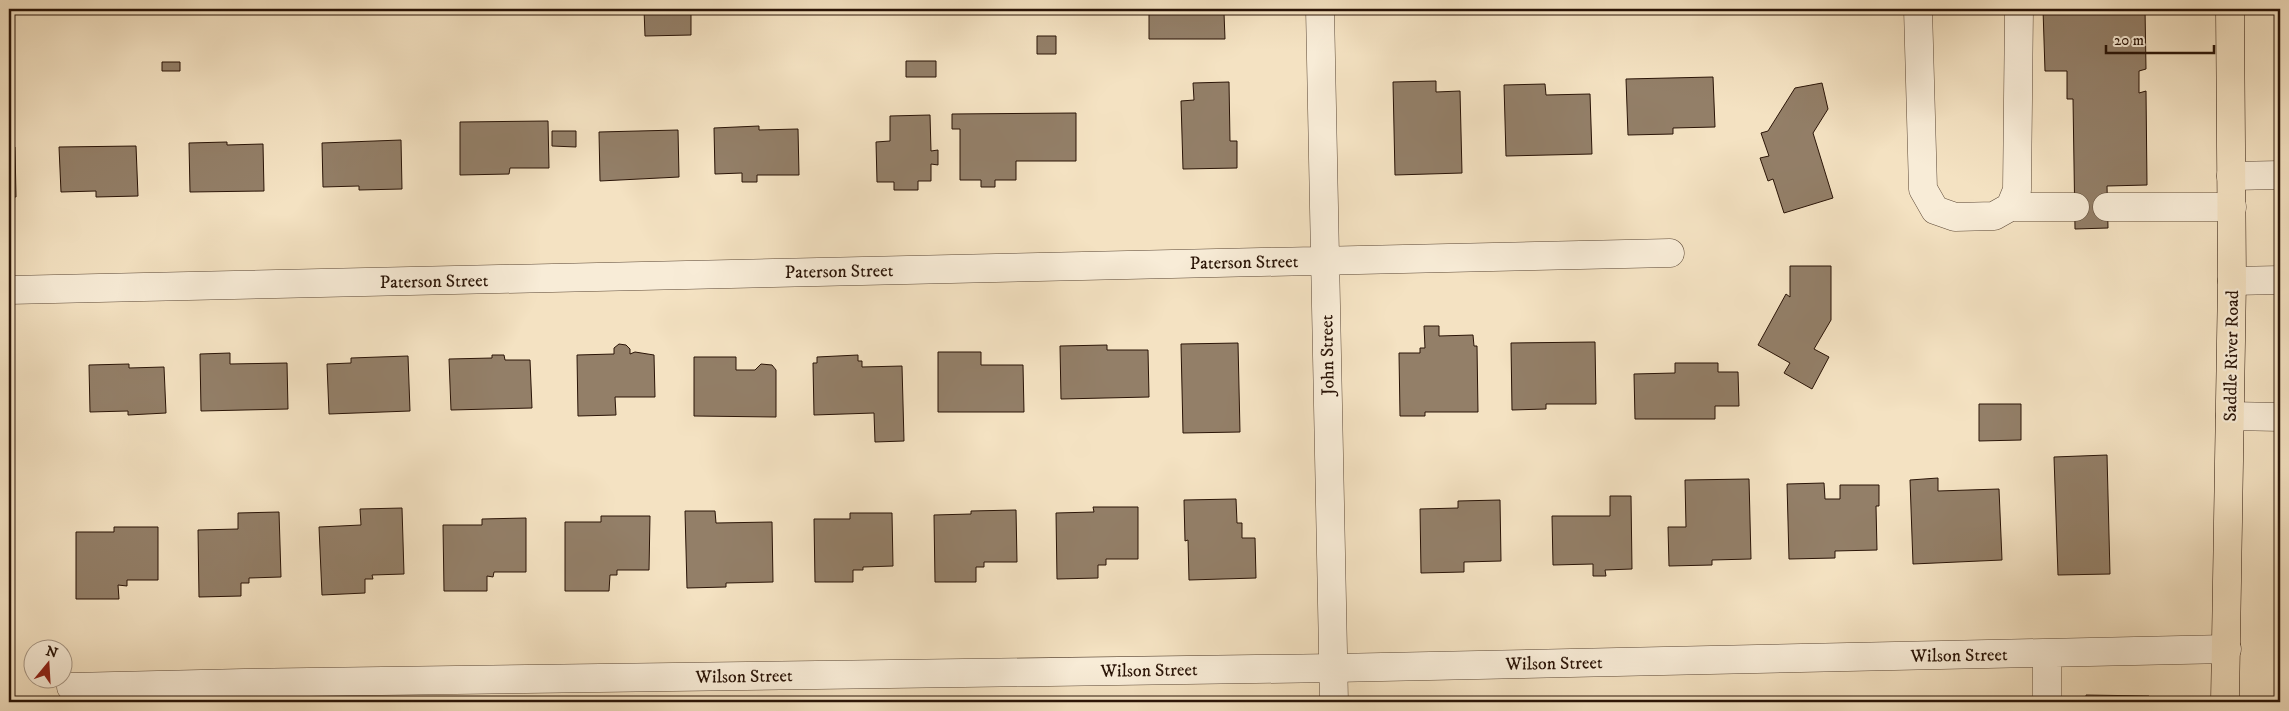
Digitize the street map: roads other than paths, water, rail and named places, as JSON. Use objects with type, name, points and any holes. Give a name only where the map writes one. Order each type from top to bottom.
[{"type":"main road","name":"Saddle River Road","points":[[2225,702],[2232,281],[2230,9]]},
{"type":"street","name":"John Street","points":[[1320,9],[1334,702]]},
{"type":"street","points":[[1918,9],[1923,189],[1935,210],[1955,216],[1994,216],[2010,207],[2075,207]]},
{"type":"street","points":[[2010,207],[2017,190],[2019,9]]},
{"type":"street","points":[[2232,176],[2280,175]]},
{"type":"street","points":[[2108,207],[2232,207]]},
{"type":"street","name":"Paterson Street","points":[[9,290],[1670,253]]},
{"type":"street","points":[[2232,281],[2280,280]]},
{"type":"street","points":[[2230,416],[2280,417]]},
{"type":"street","name":"Wilson Street","points":[[72,687],[244,692],[2226,649]]},
{"type":"street","points":[[2047,652],[2047,702]]}]
